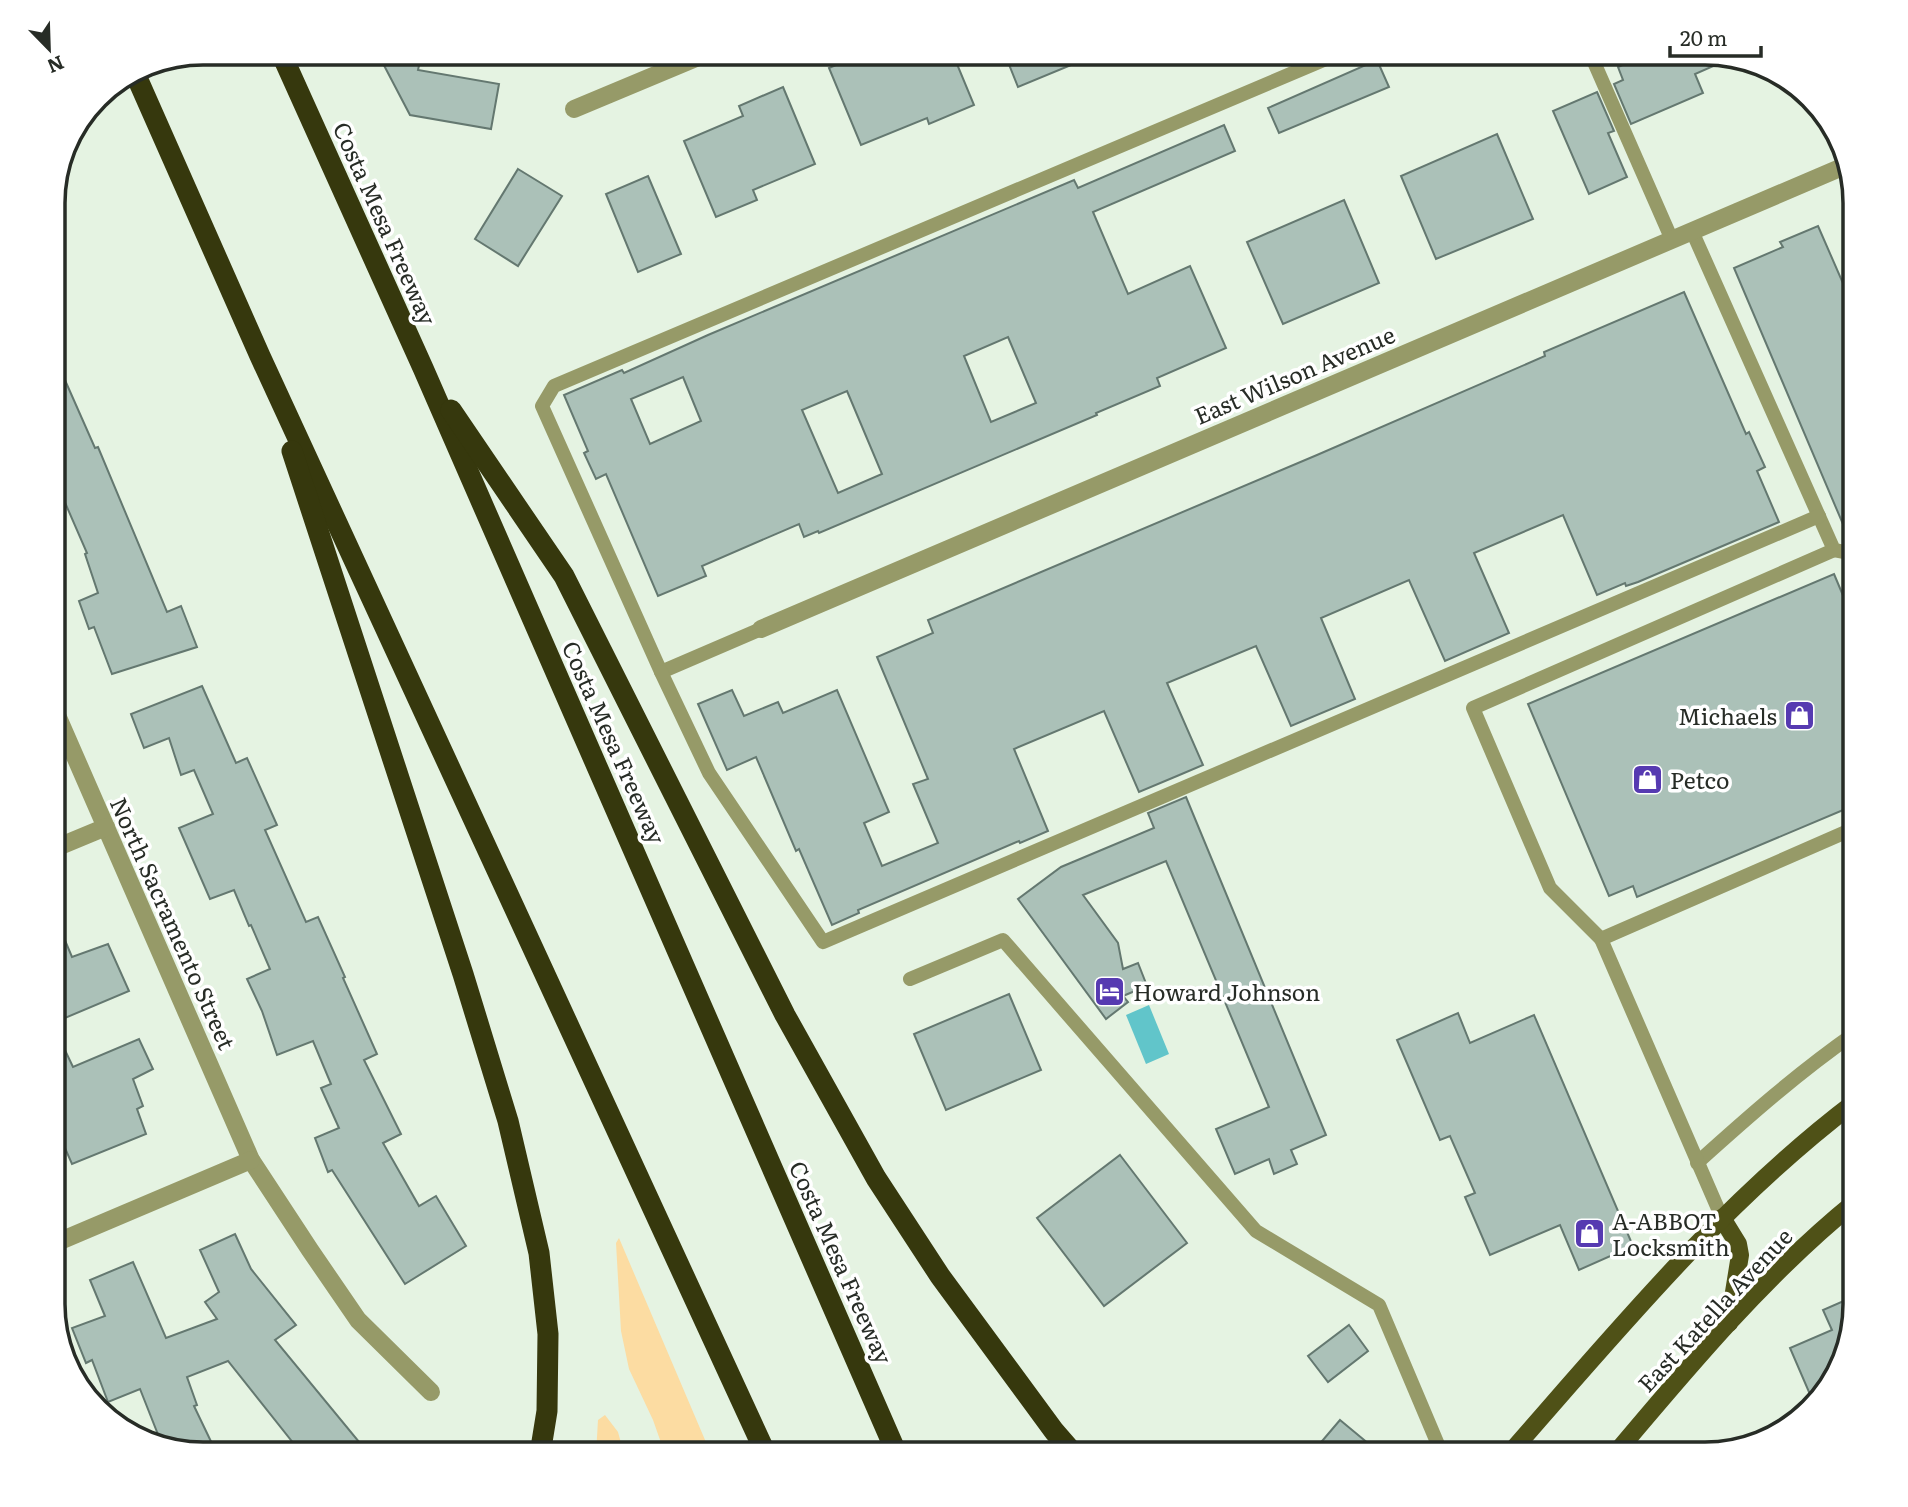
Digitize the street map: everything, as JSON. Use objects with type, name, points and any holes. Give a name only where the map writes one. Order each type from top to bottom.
[{"type":"highway","name":"Costa Mesa Freeway","points":[[287,65],[423,368],[892,1442]]},
{"type":"highway","points":[[138,81],[261,356],[760,1442]]},
{"type":"highway","points":[[261,356],[463,974],[508,1121],[539,1253],[548,1334],[547,1411],[542,1442]]},
{"type":"highway","points":[[423,368],[564,576],[785,1015],[876,1178],[940,1276],[1064,1442]]},
{"type":"main road","points":[[1520,1442],[1664,1278],[1722,1218],[1790,1155],[1843,1112]]},
{"type":"main road","name":"East Katella Avenue","points":[[1625,1442],[1729,1323],[1843,1214]]},
{"type":"main road","points":[[1722,1218],[1735,1236],[1740,1255],[1729,1323]]},
{"type":"street","points":[[574,109],[677,65]]},
{"type":"street","name":"East Wilson Avenue","points":[[761,629],[1839,168]]},
{"type":"street","name":"North Sacramento Street","points":[[65,733],[251,1160],[358,1320],[431,1392]]},
{"type":"street","points":[[65,844],[106,827]]},
{"type":"street","points":[[65,1239],[251,1160]]},
{"type":"lane","points":[[1309,65],[554,386],[542,406],[709,773],[823,942],[1819,516]]},
{"type":"lane","points":[[1596,65],[1672,240]]},
{"type":"lane","points":[[1692,231],[1834,550]]},
{"type":"lane","points":[[1722,1218],[1601,939],[1550,888],[1472,708],[1834,550],[1843,552]]},
{"type":"lane","points":[[661,672],[761,629]]},
{"type":"lane","points":[[1601,939],[1843,834]]},
{"type":"lane","points":[[910,979],[1003,940],[1256,1231],[1378,1305],[1437,1442]]},
{"type":"lane","points":[[1698,1163],[1767,1100],[1843,1042]]},
{"type":"shaded area","points":[[619,1238],[706,1442],[661,1442],[629,1369],[621,1331],[616,1243]]},
{"type":"shaded area","points":[[605,1415],[618,1432],[621,1442],[597,1442],[598,1420]]},
{"type":"water","points":[[1149,1005],[1169,1054],[1146,1064],[1126,1015]]},
{"type":"building","points":[[384,65],[419,65],[418,70],[499,84],[491,129],[410,115]]},
{"type":"building","points":[[836,65],[957,65],[974,105],[929,124],[927,118],[861,145],[829,68]]},
{"type":"building","points":[[1009,65],[1071,65],[1018,87]]},
{"type":"building","points":[[1366,65],[1379,65],[1389,87],[1279,133],[1268,108]]},
{"type":"building","points":[[1714,66],[1695,74],[1703,93],[1631,124],[1614,84],[1623,80],[1618,67]]},
{"type":"building","points":[[783,87],[815,164],[753,190],[757,200],[716,217],[684,141],[743,116],[739,106]]},
{"type":"building","points":[[1597,92],[1614,131],[1608,133],[1627,177],[1589,194],[1553,111]]},
{"type":"building","points":[[1224,125],[1235,151],[1093,212],[1128,294],[1190,266],[1226,348],[1157,378],[1160,386],[1096,413],[1097,415],[819,533],[818,531],[804,537],[799,524],[702,566],[706,576],[658,596],[606,474],[596,479],[584,453],[588,451],[564,395],[622,370],[624,373],[1074,180],[1078,188]],"holes":[[[1008,337],[1036,403],[991,422],[964,356]],[[683,377],[701,421],[650,444],[631,399]],[[847,391],[882,474],[838,493],[802,410]]]},
{"type":"building","points":[[1497,134],[1533,219],[1436,259],[1401,176]]},
{"type":"building","points":[[518,169],[562,196],[518,266],[475,239]]},
{"type":"building","points":[[648,176],[681,254],[638,272],[606,194]]},
{"type":"building","points":[[1344,200],[1379,283],[1283,324],[1247,242]]},
{"type":"building","points":[[1818,226],[1843,283],[1843,524],[1734,268],[1783,247],[1780,242]]},
{"type":"building","points":[[1684,292],[1746,434],[1749,432],[1765,467],[1757,471],[1779,522],[1638,582],[1626,586],[1625,583],[1597,595],[1563,515],[1474,553],[1509,633],[1445,661],[1409,580],[1321,618],[1355,699],[1291,726],[1256,646],[1167,683],[1203,765],[1139,792],[1104,711],[1014,749],[1048,831],[858,910],[859,913],[832,925],[799,849],[796,851],[756,757],[727,770],[698,704],[732,690],[744,716],[778,702],[783,713],[837,690],[889,812],[864,823],[882,866],[938,843],[913,784],[928,779],[877,657],[933,633],[928,620],[1317,455]]},
{"type":"building","points":[[65,380],[95,448],[98,447],[167,612],[181,606],[197,647],[112,674],[94,627],[89,629],[79,601],[98,593],[85,554],[87,553],[65,503]]},
{"type":"building","points":[[1834,574],[1843,595],[1843,810],[1637,897],[1633,886],[1609,896],[1528,704]]},
{"type":"building","points":[[202,686],[236,763],[247,758],[277,825],[265,830],[306,922],[318,917],[377,1054],[364,1060],[401,1134],[383,1143],[419,1206],[436,1196],[466,1246],[405,1284],[332,1170],[328,1172],[315,1138],[339,1128],[321,1088],[331,1084],[313,1041],[277,1055],[262,1011],[247,979],[270,969],[234,890],[210,899],[179,828],[213,814],[194,770],[181,775],[169,738],[144,748],[131,714]]},
{"type":"building","name":"Howard Johnson","points":[[1186,797],[1326,1135],[1291,1150],[1297,1164],[1274,1174],[1269,1159],[1235,1174],[1216,1129],[1269,1107],[1166,861],[1083,895],[1118,943],[1123,969],[1138,963],[1147,986],[1123,996],[1128,1002],[1106,1019],[1018,899],[1061,867],[1154,828],[1148,813]]},
{"type":"building","points":[[65,940],[72,957],[108,944],[129,991],[65,1018]]},
{"type":"building","points":[[1009,994],[1041,1070],[946,1110],[914,1034]]},
{"type":"building","points":[[1458,1013],[1470,1043],[1534,1015],[1633,1246],[1579,1270],[1560,1225],[1490,1255],[1465,1197],[1475,1193],[1450,1136],[1440,1140],[1397,1040]]},
{"type":"building","points":[[139,1039],[153,1069],[133,1079],[143,1106],[137,1109],[146,1134],[72,1164],[65,1148],[65,1050],[73,1067]]},
{"type":"building","points":[[1120,1155],[1187,1243],[1104,1306],[1037,1218]]},
{"type":"building","points":[[235,1234],[251,1269],[296,1325],[275,1340],[359,1442],[292,1442],[228,1361],[187,1377],[197,1405],[194,1406],[211,1442],[176,1440],[158,1435],[140,1389],[108,1402],[92,1360],[86,1363],[72,1328],[105,1316],[90,1280],[133,1262],[166,1338],[217,1319],[205,1302],[219,1292],[200,1250]]},
{"type":"building","points":[[1843,1301],[1841,1331],[1833,1357],[1810,1394],[1790,1348],[1832,1330],[1823,1310]]},
{"type":"building","points":[[1349,1325],[1368,1351],[1328,1382],[1308,1356]]},
{"type":"building","points":[[1340,1420],[1367,1442],[1321,1442]]},
{"type":"place","name":"Michaels","points":[[1800,715]]},
{"type":"place","name":"Petco","points":[[1647,779]]},
{"type":"place","name":"Howard Johnson","points":[[1110,991]]},
{"type":"place","name":"A-ABBOT Locksmith","points":[[1589,1233]]}]
